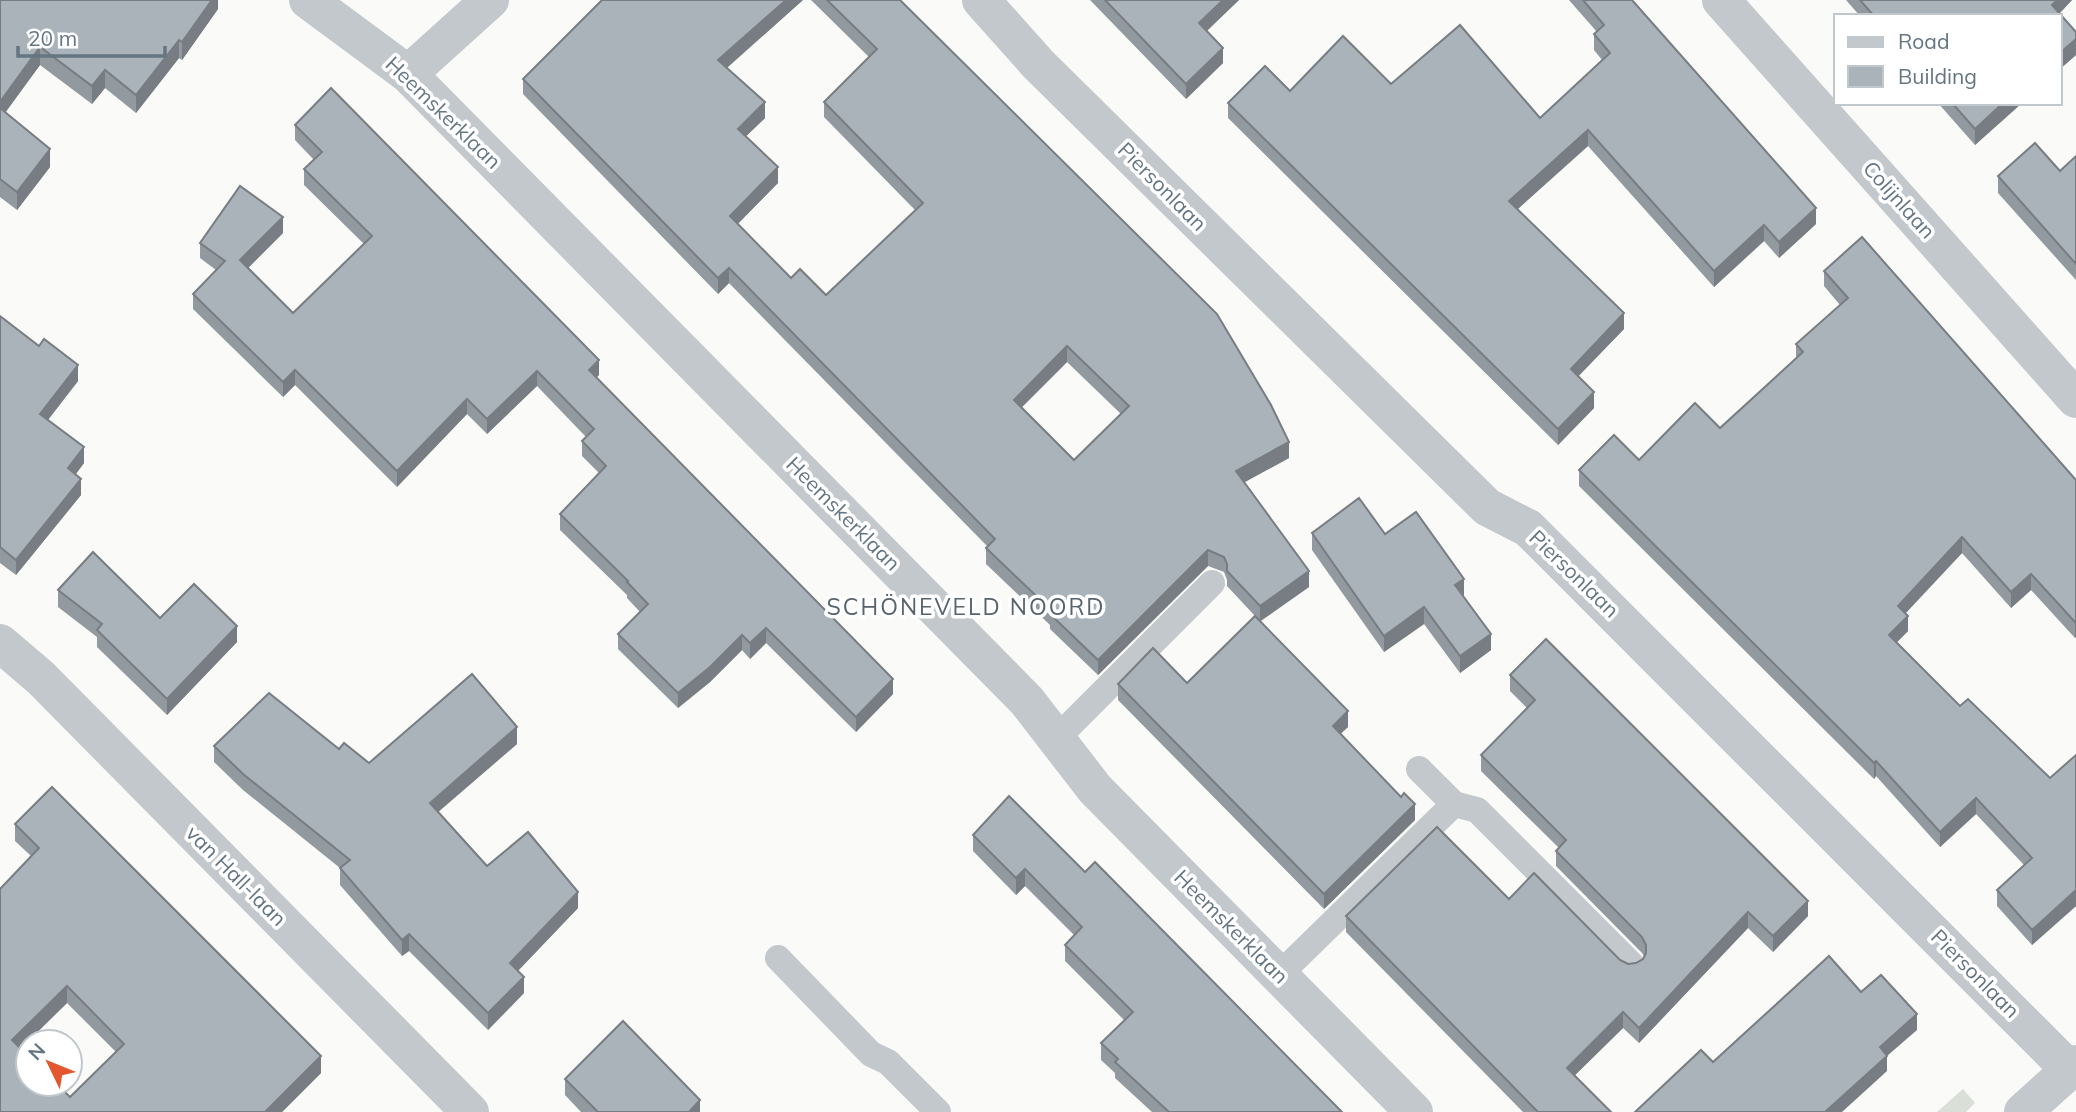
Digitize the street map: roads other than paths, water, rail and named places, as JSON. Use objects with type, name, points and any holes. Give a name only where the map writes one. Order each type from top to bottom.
[{"type":"street","name":"Heemskerklaan","points":[[308,0],[408,74],[1027,701],[1095,789],[1414,1112]]},
{"type":"street","points":[[408,74],[490,0]]},
{"type":"street","name":"Piersonlaan","points":[[981,0],[1038,64],[1487,507],[1528,528],[2073,1067]]},
{"type":"street","name":"Colijnlaan","points":[[1721,0],[2076,399]]},
{"type":"street","name":"van Hall-laan","points":[[0,643],[41,678],[469,1112]]},
{"type":"street","points":[[2023,1112],[2073,1067]]},
{"type":"lane","points":[[1056,739],[1212,583]]},
{"type":"lane","points":[[1419,769],[1454,804],[1477,810],[1631,964]]},
{"type":"lane","points":[[1279,975],[1454,804]]},
{"type":"lane","points":[[778,958],[871,1054],[888,1062],[938,1112]]},
{"type":"district","name":"SCHÖNEVELD NOORD","points":[[966,607]]}]
